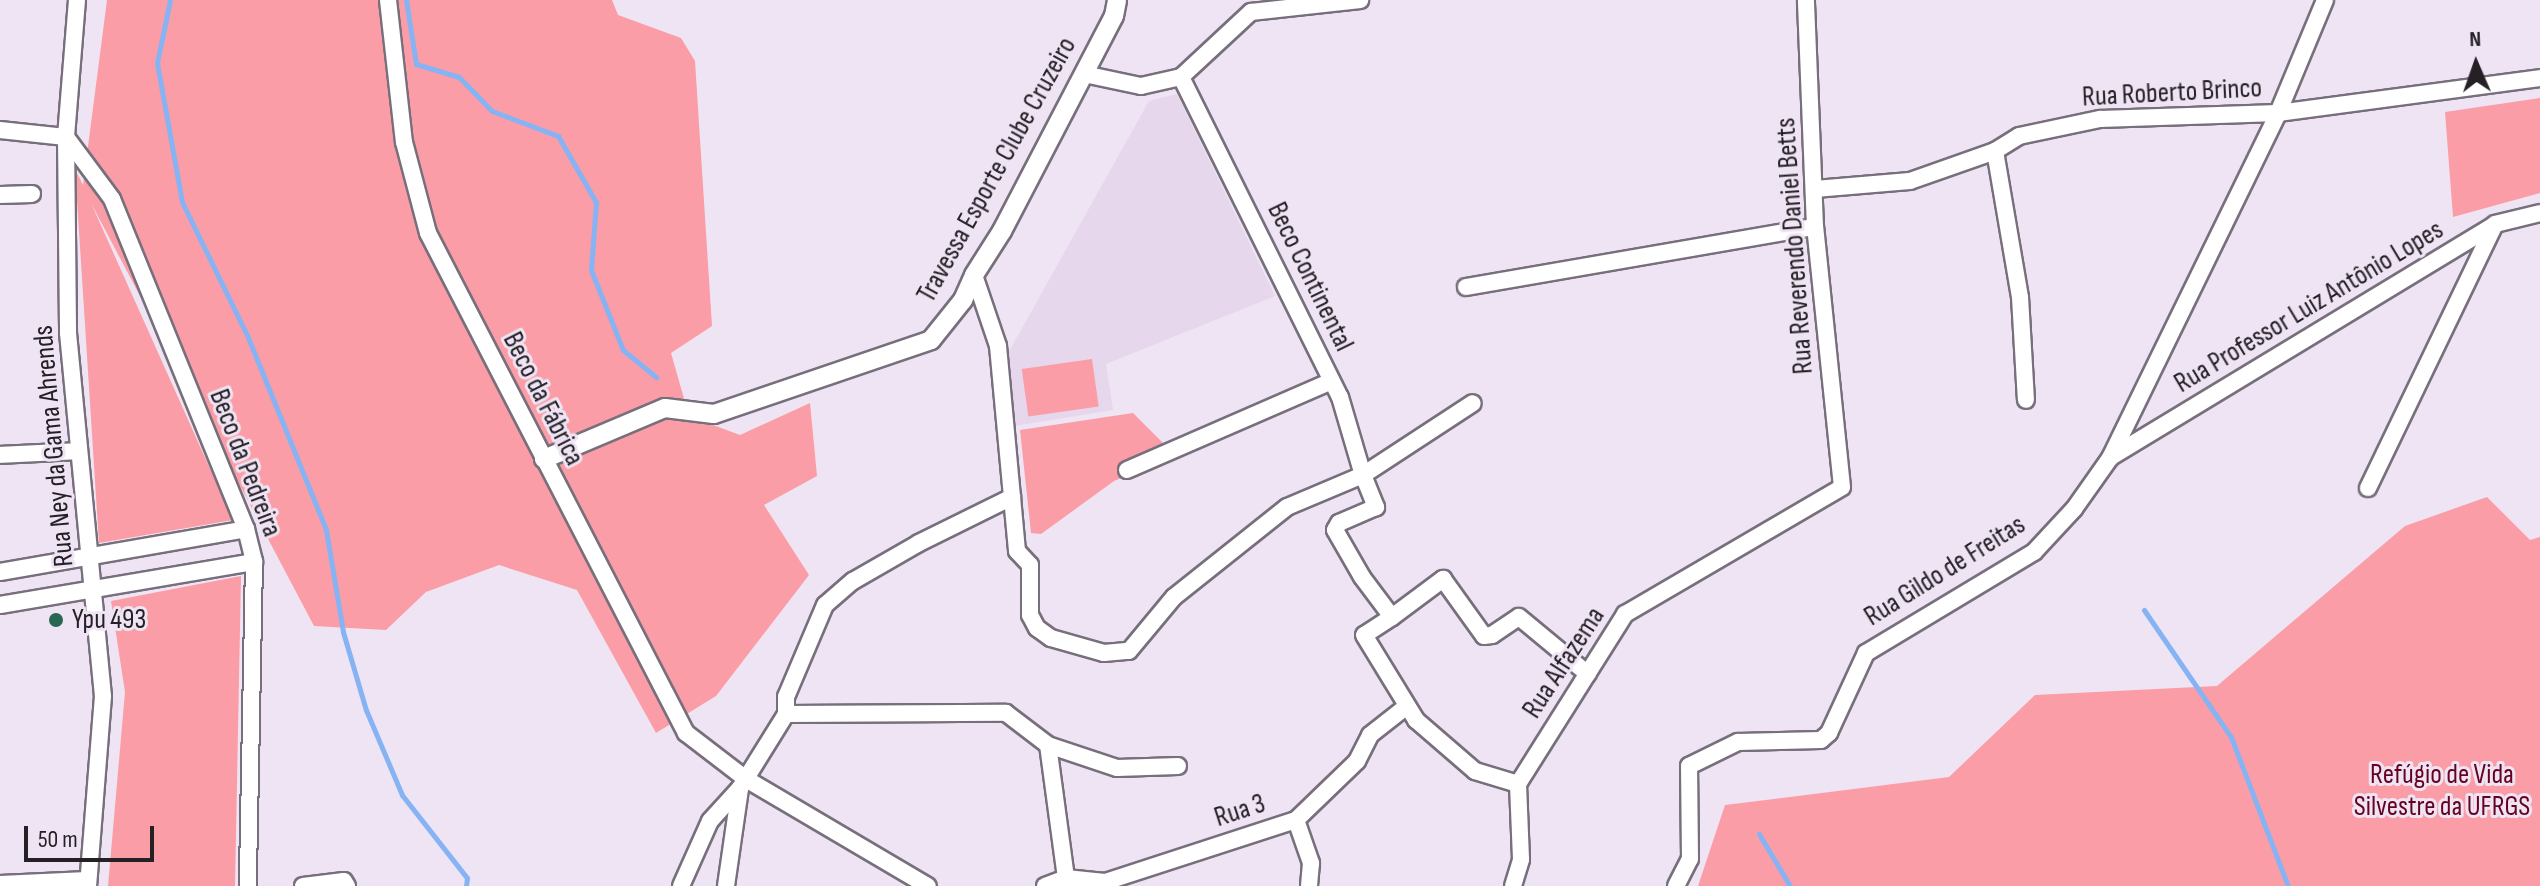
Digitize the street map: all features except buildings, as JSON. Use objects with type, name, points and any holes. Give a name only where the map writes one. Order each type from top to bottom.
[{"type":"street","name":"Rua Ney da Gama Ahrends","points":[[77,0],[66,137],[68,333],[87,557],[94,590],[103,696],[87,883]]},
{"type":"street","name":"Beco da Fábrica","points":[[388,0],[404,142],[428,233],[686,733],[743,783]]},
{"type":"street","name":"Travessa Esporte Clube Cruzeiro","points":[[544,459],[665,408],[714,414],[931,340],[963,300],[974,275],[1002,231],[1114,16],[1117,0]]},
{"type":"street","points":[[1084,74],[1141,86],[1181,77],[1246,6],[1360,0]]},
{"type":"street","name":"Rua Reverendo Daniel Betts","points":[[1806,0],[1815,227],[1842,487]]},
{"type":"street","name":"Rua Gildo de Freitas","points":[[1676,886],[1690,859],[1689,766],[1738,742],[1821,740],[1829,733],[1866,653],[2034,552],[2074,509],[2110,458],[2278,113],[2325,0]]},
{"type":"street","name":"Beco Continental","points":[[1181,77],[1332,381],[1376,507],[1339,523],[1335,530],[1362,577],[1392,617]]},
{"type":"street","name":"Rua Roberto Brinco","points":[[1815,189],[1910,181],[1995,151],[2019,136],[2100,119],[2278,113],[2540,78]]},
{"type":"street","points":[[0,130],[66,137]]},
{"type":"street","name":"Beco da Pedreira","points":[[66,137],[112,199],[246,529],[254,562],[248,886]]},
{"type":"street","points":[[1995,151],[2020,297],[2026,400]]},
{"type":"street","points":[[0,195],[32,194]]},
{"type":"street","name":"Rua Professor Luiz Antônio Lopes","points":[[2110,458],[2495,224],[2540,213]]},
{"type":"street","points":[[2368,488],[2495,224]]},
{"type":"street","points":[[1466,287],[1815,227]]},
{"type":"street","points":[[974,275],[998,346],[1017,551],[1030,565],[1030,615],[1037,628],[1051,638],[1104,653],[1118,655],[1140,641],[1174,597],[1287,507],[1363,475],[1473,403]]},
{"type":"street","points":[[1127,470],[1332,381]]},
{"type":"street","points":[[0,455],[78,451]]},
{"type":"street","name":"Rua Alfazema","points":[[1518,784],[1625,614],[1842,487]]},
{"type":"street","points":[[681,886],[710,821],[743,783],[786,714],[786,697],[825,605],[853,581],[919,543],[1012,497]]},
{"type":"street","points":[[0,572],[246,529]]},
{"type":"street","points":[[0,605],[254,562]]},
{"type":"street","points":[[1513,886],[1521,859],[1518,784],[1475,771],[1416,720],[1364,635],[1443,579],[1484,636],[1492,635],[1519,617],[1588,674]]},
{"type":"street","name":"Rua 3","points":[[1045,886],[1066,878],[1107,884],[1296,820],[1357,761],[1370,735],[1407,706]]},
{"type":"street","points":[[786,714],[1006,713],[1048,745],[1117,768],[1178,766]]},
{"type":"street","points":[[1048,745],[1066,878]]},
{"type":"street","points":[[726,886],[743,783]]},
{"type":"street","points":[[743,783],[928,886]]},
{"type":"street","points":[[1296,820],[1311,863],[1309,886]]},
{"type":"street","points":[[303,886],[344,881],[347,886]]},
{"type":"street","points":[[0,884],[87,883]]},
{"type":"shaded area","points":[[1177,94],[1275,296],[1106,364],[1113,410],[1015,426],[1007,355],[1149,101]]},
{"type":"green space","points":[[107,0],[612,0],[618,15],[681,38],[695,61],[712,326],[671,353],[689,416],[740,435],[810,403],[817,476],[764,505],[809,575],[716,696],[656,733],[577,590],[499,565],[426,592],[386,630],[314,626],[91,203],[233,520],[99,543],[75,169],[83,185]]},
{"type":"green space","points":[[2540,98],[2540,193],[2453,217],[2445,112]]},
{"type":"green space","points":[[1092,359],[1099,407],[1028,416],[1022,369]]},
{"type":"green space","points":[[1133,413],[1175,455],[1114,481],[1041,534],[1031,533],[1020,430]]},
{"type":"green space","name":"Refúgio de Vida Silvestre da UFRGS","points":[[2487,497],[2530,540],[2540,537],[2540,886],[1698,886],[1725,805],[1949,777],[2035,695],[2217,686],[2405,526]]},
{"type":"green space","points":[[241,576],[235,886],[108,886],[125,692],[111,601]]},
{"type":"waterway","points":[[170,0],[157,63],[182,202],[247,335],[326,530],[343,632],[366,710],[402,795],[467,878],[466,886]]},
{"type":"waterway","points":[[406,0],[416,64],[459,77],[492,111],[558,136],[596,202],[591,270],[623,350],[656,377]]},
{"type":"waterway","points":[[2144,610],[2231,737],[2288,886]]},
{"type":"waterway","points":[[1759,834],[1790,886]]},
{"type":"place","name":"Ypu 493","points":[[56,620]]}]
